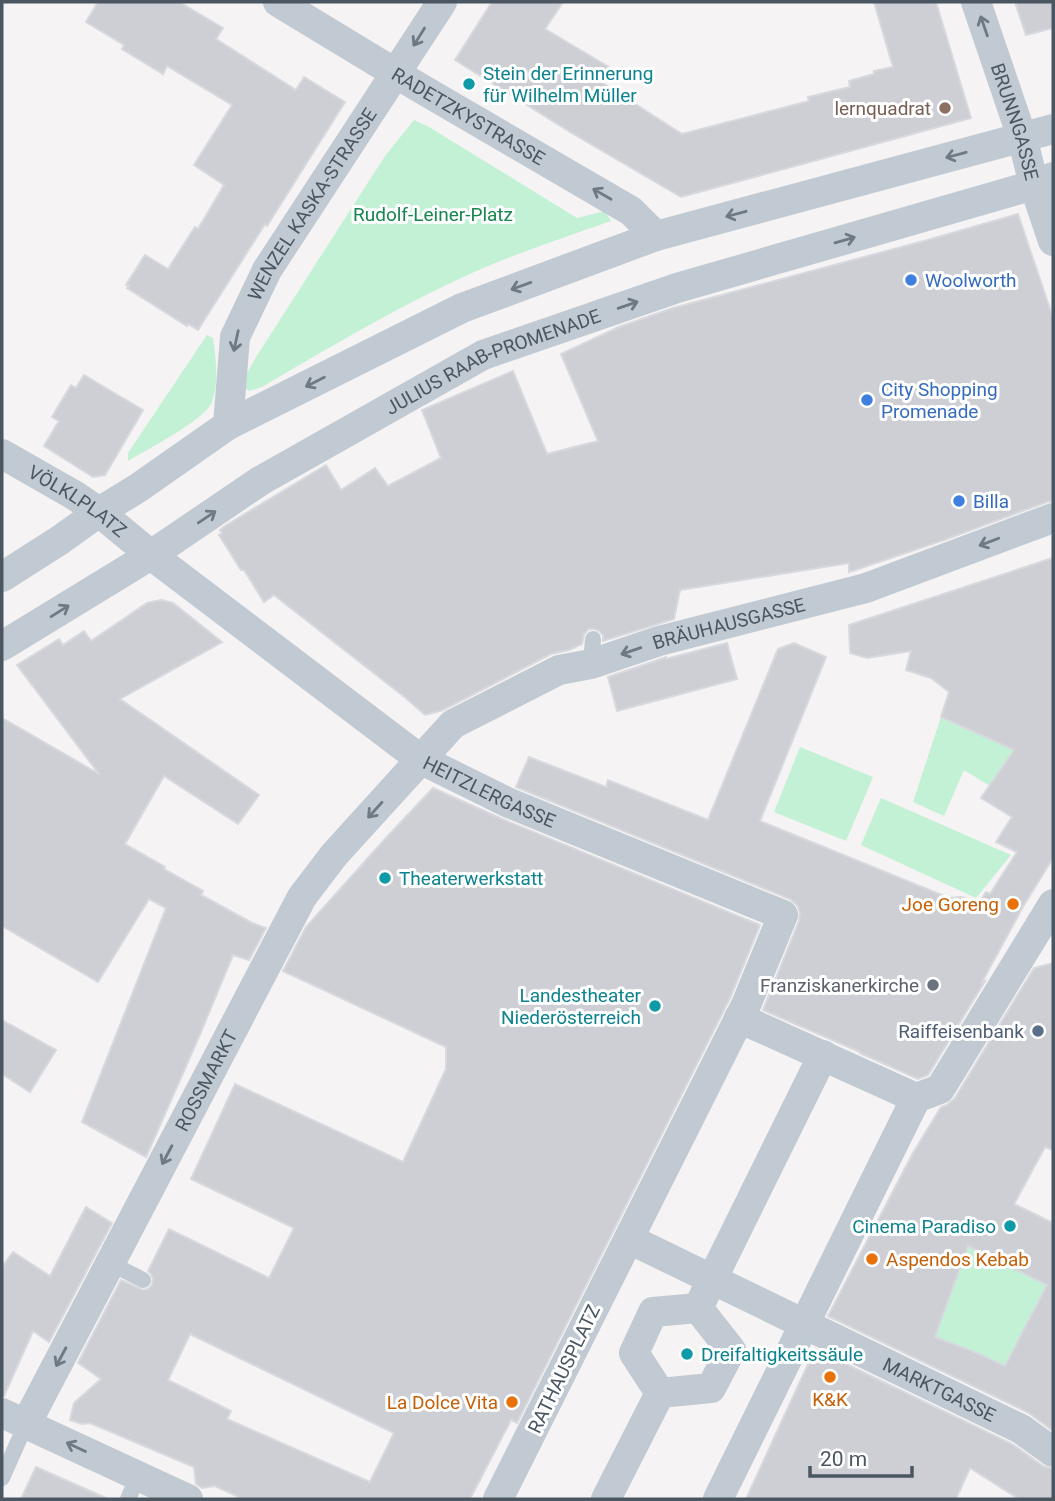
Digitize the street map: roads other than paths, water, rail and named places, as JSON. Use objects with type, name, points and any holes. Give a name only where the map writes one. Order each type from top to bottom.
[{"type":"street","name":"RADETZKYSTRASSE","points":[[278,2],[631,211],[656,236]]},
{"type":"street","name":"WENZEL KASKA-STRASSE","points":[[228,425],[235,337],[267,270],[442,2]]},
{"type":"street","name":"BRUNNGASSE","points":[[976,2],[1022,137],[1044,181],[1053,241]]},
{"type":"street","points":[[2,577],[228,425],[462,308],[656,236],[1053,129]]},
{"type":"street","name":"JULIUS RAAB-PROMENADE","points":[[2,646],[151,555],[260,481],[483,355],[677,288],[1044,181]]},
{"type":"street","name":"VÖLKLPLATZ","points":[[2,454],[74,495],[151,555]]},
{"type":"street","name":"BRÄUHAUSGASSE","points":[[421,759],[453,724],[502,691],[559,670],[592,652],[659,641],[866,589],[1053,518]]},
{"type":"street","name":"HEITZLERGASSE","points":[[151,555],[421,759],[509,803],[783,915],[743,1011]]},
{"type":"street","name":"ROSSMARKT","points":[[14,1419],[110,1263],[302,897],[334,855],[421,759]]},
{"type":"street","points":[[718,1499],[813,1329],[928,1093],[1048,923]]},
{"type":"street","points":[[743,1011],[823,1055],[928,1093]]},
{"type":"street","name":"RATHAUSPLATZ","points":[[498,1499],[743,1011]]},
{"type":"street","points":[[698,1308],[823,1055]]},
{"type":"street","points":[[629,1239],[813,1329]]},
{"type":"street","points":[[660,1392],[634,1353],[653,1312],[698,1308]]},
{"type":"street","points":[[660,1392],[711,1388],[731,1350],[698,1308]]},
{"type":"street","name":"MARKTGASSE","points":[[813,1329],[1021,1429],[1053,1452]]},
{"type":"street","points":[[606,1499],[660,1392]]},
{"type":"street","points":[[14,1419],[133,1488],[188,1499]]},
{"type":"lane","points":[[110,1263],[143,1280]]},
{"type":"lane","points":[[2,1478],[14,1419]]},
{"type":"place","name":"Stein der Erinnerung für Wilhelm Müller","points":[[469,84]]},
{"type":"place","name":"lernquadrat","points":[[945,108]]},
{"type":"place","name":"Woolworth","points":[[911,280]]},
{"type":"place","name":"City Shopping Promenade","points":[[867,400]]},
{"type":"place","name":"Billa","points":[[959,501]]},
{"type":"place","name":"Theaterwerkstatt","points":[[385,878]]},
{"type":"place","name":"Joe Goreng","points":[[1013,904]]},
{"type":"place","name":"Franziskanerkirche","points":[[933,985]]},
{"type":"place","name":"Landestheater Niederösterreich","points":[[655,1006]]},
{"type":"place","name":"Raiffeisenbank","points":[[1038,1031]]},
{"type":"place","name":"Cinema Paradiso","points":[[1010,1226]]},
{"type":"place","name":"Aspendos Kebab","points":[[872,1259]]},
{"type":"place","name":"Dreifaltigkeitssäule","points":[[687,1354]]},
{"type":"place","name":"K&K","points":[[830,1377]]},
{"type":"place","name":"La Dolce Vita","points":[[512,1402]]},
{"type":"park label","name":"Rudolf-Leiner-Platz","points":[[433,214]]}]
